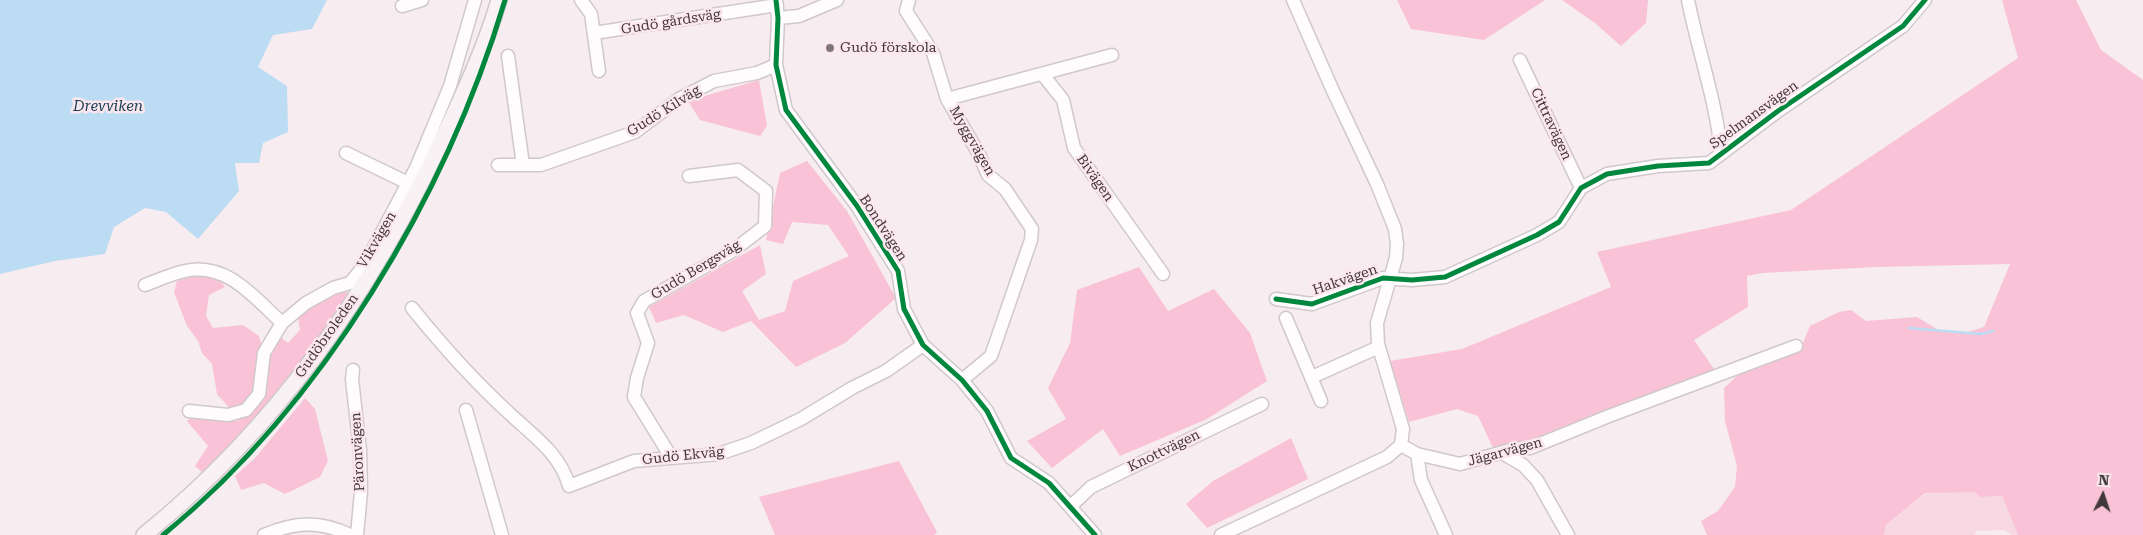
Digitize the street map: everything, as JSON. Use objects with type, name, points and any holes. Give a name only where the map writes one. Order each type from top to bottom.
[{"type":"main road","name":"Gudöbroleden","points":[[461,100],[492,0]]},
{"type":"main road","name":"Gudöbroleden","points":[[144,535],[185,502],[236,453],[290,388],[341,321],[384,252],[423,180],[461,100],[493,21],[499,0]]},
{"type":"street","points":[[402,6],[422,0]]},
{"type":"street","name":"Vikvägen","points":[[189,412],[228,415],[246,410],[259,394],[264,353],[282,323],[306,303],[333,288],[350,283],[364,266],[408,183],[450,86],[475,0]]},
{"type":"street","points":[[581,0],[592,14],[599,71]]},
{"type":"street","name":"Gudö gårdsväg","points":[[594,33],[777,8],[799,16],[822,3],[837,0]]},
{"type":"street","name":"Myggvägen","points":[[908,0],[906,11],[933,53],[947,99],[979,154],[988,175],[1005,189],[1032,228],[1031,240],[991,356],[962,380]]},
{"type":"street","name":"Hakvägen","points":[[1293,0],[1332,91],[1377,184],[1395,229],[1397,244],[1391,277],[1382,301],[1377,323],[1379,347],[1403,429],[1401,445]]},
{"type":"street","points":[[1688,0],[1718,120],[1721,152]]},
{"type":"street","name":"Spelmansvägen","points":[[1391,277],[1412,280],[1445,278],[1472,266],[1537,235],[1559,222],[1581,188],[1607,174],[1628,169],[1708,163],[1721,152],[1903,26],[1920,2]]},
{"type":"street","name":"Bondvägen","points":[[777,8],[776,65],[786,110],[857,206],[898,271],[904,309],[923,345],[962,380],[987,411],[1012,458],[1049,483],[1095,535]]},
{"type":"street","points":[[947,99],[1112,55]]},
{"type":"street","points":[[508,56],[524,166]]},
{"type":"street","name":"Cittravägen","points":[[1520,60],[1581,188]]},
{"type":"street","name":"Gudö Kilväg","points":[[498,165],[540,165],[635,132],[678,99],[714,81],[757,73],[776,65]]},
{"type":"street","name":"Bivägen","points":[[1043,74],[1063,100],[1074,148],[1163,274]]},
{"type":"street","points":[[346,153],[408,183]]},
{"type":"street","name":"Gudö Bergsväg","points":[[671,457],[634,397],[637,378],[648,344],[637,313],[644,301],[734,250],[765,226],[766,191],[738,170],[689,176]]},
{"type":"street","points":[[144,285],[186,271],[209,269],[227,275],[248,290],[282,323]]},
{"type":"street","name":"Hakvägen","points":[[1276,298],[1312,304],[1383,278],[1391,277]]},
{"type":"street","name":"Gudö Ekväg","points":[[412,308],[509,413],[536,435],[565,472],[569,486],[634,461],[719,454],[751,443],[801,419],[852,388],[886,371],[923,345]]},
{"type":"street","points":[[1286,318],[1321,401]]},
{"type":"street","name":"Jägarvägen","points":[[1401,445],[1417,454],[1460,464],[1530,448],[1609,416],[1796,346]]},
{"type":"street","points":[[1312,377],[1379,347]]},
{"type":"street","name":"Päronvägen","points":[[353,370],[352,379],[360,450],[357,535]]},
{"type":"street","name":"Knottvägen","points":[[1071,506],[1090,487],[1262,404]]},
{"type":"street","points":[[466,410],[502,535]]},
{"type":"street","points":[[1221,535],[1387,457],[1401,445]]},
{"type":"street","points":[[1502,453],[1523,465],[1537,480],[1568,535]]},
{"type":"street","points":[[1417,454],[1420,480],[1446,535]]},
{"type":"street","points":[[264,535],[298,524],[333,527],[350,535]]},
{"type":"shaded area","points":[[1397,0],[1545,0],[1484,40],[1411,29]]},
{"type":"shaded area","points":[[1562,0],[1648,0],[1646,23],[1621,46],[1595,23]]},
{"type":"shaded area","points":[[2002,0],[2076,0],[2101,50],[2143,80],[2143,535],[2018,535],[2002,496],[1980,497],[1974,492],[1925,493],[1886,525],[1884,535],[1707,535],[1701,521],[1718,511],[1735,487],[1737,466],[1725,421],[1724,388],[1745,369],[1800,350],[1810,326],[1839,312],[1851,310],[1866,321],[1917,317],[1940,331],[1968,332],[1984,327],[2010,264],[1876,267],[1762,273],[1747,276],[1748,307],[1694,340],[1716,372],[1587,417],[1533,444],[1493,448],[1478,416],[1457,409],[1409,422],[1390,361],[1462,349],[1611,287],[1597,252],[1791,210],[2018,58]]},
{"type":"shaded area","points":[[759,80],[767,126],[760,136],[700,120],[688,101]]},
{"type":"shaded area","points":[[807,161],[847,211],[896,298],[845,343],[796,367],[751,321],[723,332],[684,315],[656,323],[649,307],[760,245],[766,274],[742,291],[759,320],[785,311],[793,281],[849,256],[828,225],[792,222],[783,244],[766,240],[780,173]]},
{"type":"shaded area","points":[[1139,267],[1168,311],[1214,289],[1250,333],[1267,381],[1207,419],[1120,456],[1103,429],[1052,468],[1027,441],[1066,419],[1048,388],[1070,343],[1077,290]]},
{"type":"shaded area","points":[[201,274],[216,276],[225,287],[209,295],[206,316],[213,328],[243,325],[259,336],[262,347],[251,394],[245,403],[231,410],[217,394],[212,364],[202,353],[198,341],[187,326],[174,292],[177,281]]},
{"type":"shaded area","points":[[343,289],[350,295],[307,357],[241,439],[204,474],[195,466],[208,446],[187,421],[194,416],[237,421],[254,410],[270,352],[279,336],[288,343],[300,330],[298,317],[321,297]]},
{"type":"shaded area","points":[[305,398],[315,409],[328,461],[320,477],[285,494],[264,483],[241,490],[235,476],[255,458]]},
{"type":"shaded area","points":[[1291,438],[1308,479],[1207,528],[1186,504],[1213,481]]},
{"type":"shaded area","points":[[899,461],[937,532],[934,535],[775,535],[759,497]]},
{"type":"shaded area","points":[[1974,492],[1980,497],[2002,496],[2018,535],[2012,535],[2004,530],[1976,531],[1975,535],[1884,535],[1886,525],[1926,493]]},
{"type":"water","name":"Drevviken","points":[[0,0],[327,0],[312,29],[273,35],[258,67],[287,86],[288,132],[263,143],[259,163],[235,163],[239,191],[198,239],[166,212],[145,208],[114,227],[105,254],[55,261],[0,274]]},
{"type":"waterway","points":[[1909,328],[1981,334],[1993,331]]},
{"type":"cycle path","points":[[163,535],[221,482],[276,424],[326,360],[372,292],[413,221],[449,148],[480,74],[505,0]]},
{"type":"cycle path","points":[[776,0],[778,18],[776,65],[786,110],[857,206],[898,271],[904,309],[923,345],[962,380],[987,411],[1011,458],[1049,483],[1095,535]]},
{"type":"cycle path","points":[[1276,299],[1312,304],[1383,278],[1412,280],[1445,277],[1537,235],[1559,222],[1581,188],[1607,174],[1658,166],[1709,163],[1778,111],[1903,26],[1925,0]]},
{"type":"place","name":"Gudö förskola","points":[[830,48]]}]
